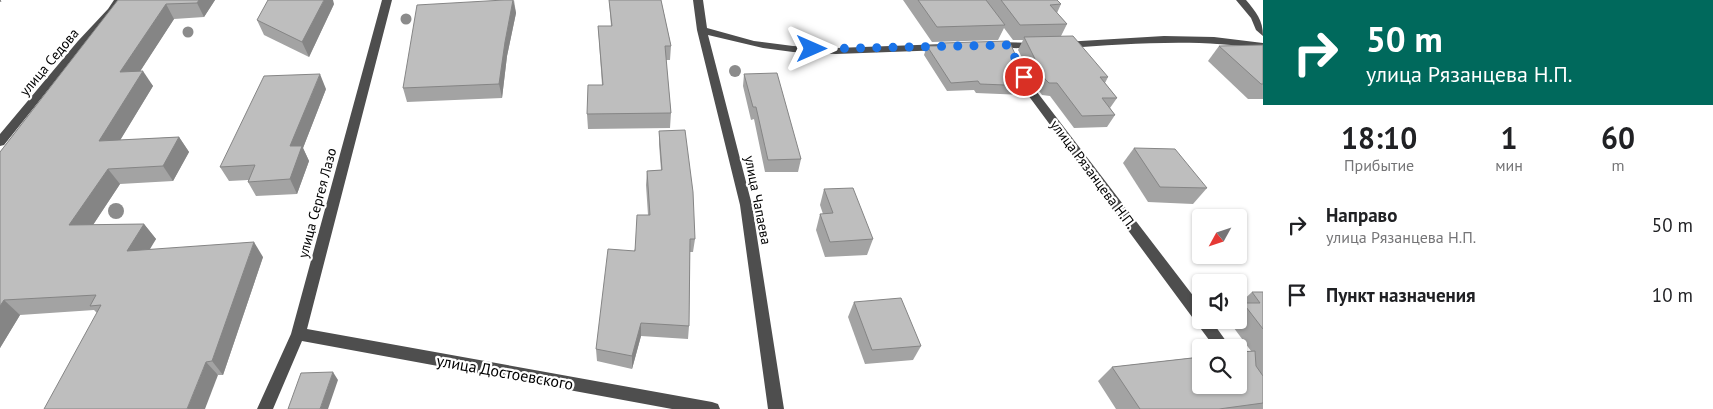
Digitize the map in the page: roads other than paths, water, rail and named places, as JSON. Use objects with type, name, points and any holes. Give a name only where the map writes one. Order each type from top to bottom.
[{"type":"street","name":"улица Седова","points":[[0,142],[81,43],[120,0]]},
{"type":"street","name":"улица Сергея Лазо","points":[[265,409],[298,334],[387,0]]},
{"type":"street","name":"улица Чапаева","points":[[698,0],[702,30],[746,205],[776,409]]},
{"type":"street","points":[[1241,0],[1255,17],[1263,33]]},
{"type":"street","points":[[702,30],[744,42],[774,47],[846,49],[951,47]]},
{"type":"street","name":"улица Рязанцева Н.П.","points":[[998,30],[1009,45],[1032,93],[1192,306]]},
{"type":"street","points":[[980,46],[1033,46],[1184,39],[1234,40],[1263,46]]},
{"type":"street","name":"улица Рязанцева Н.П.","points":[[1210,329],[1217,339]]},
{"type":"street","name":"улица Достоевского","points":[[298,334],[712,409]]}]
